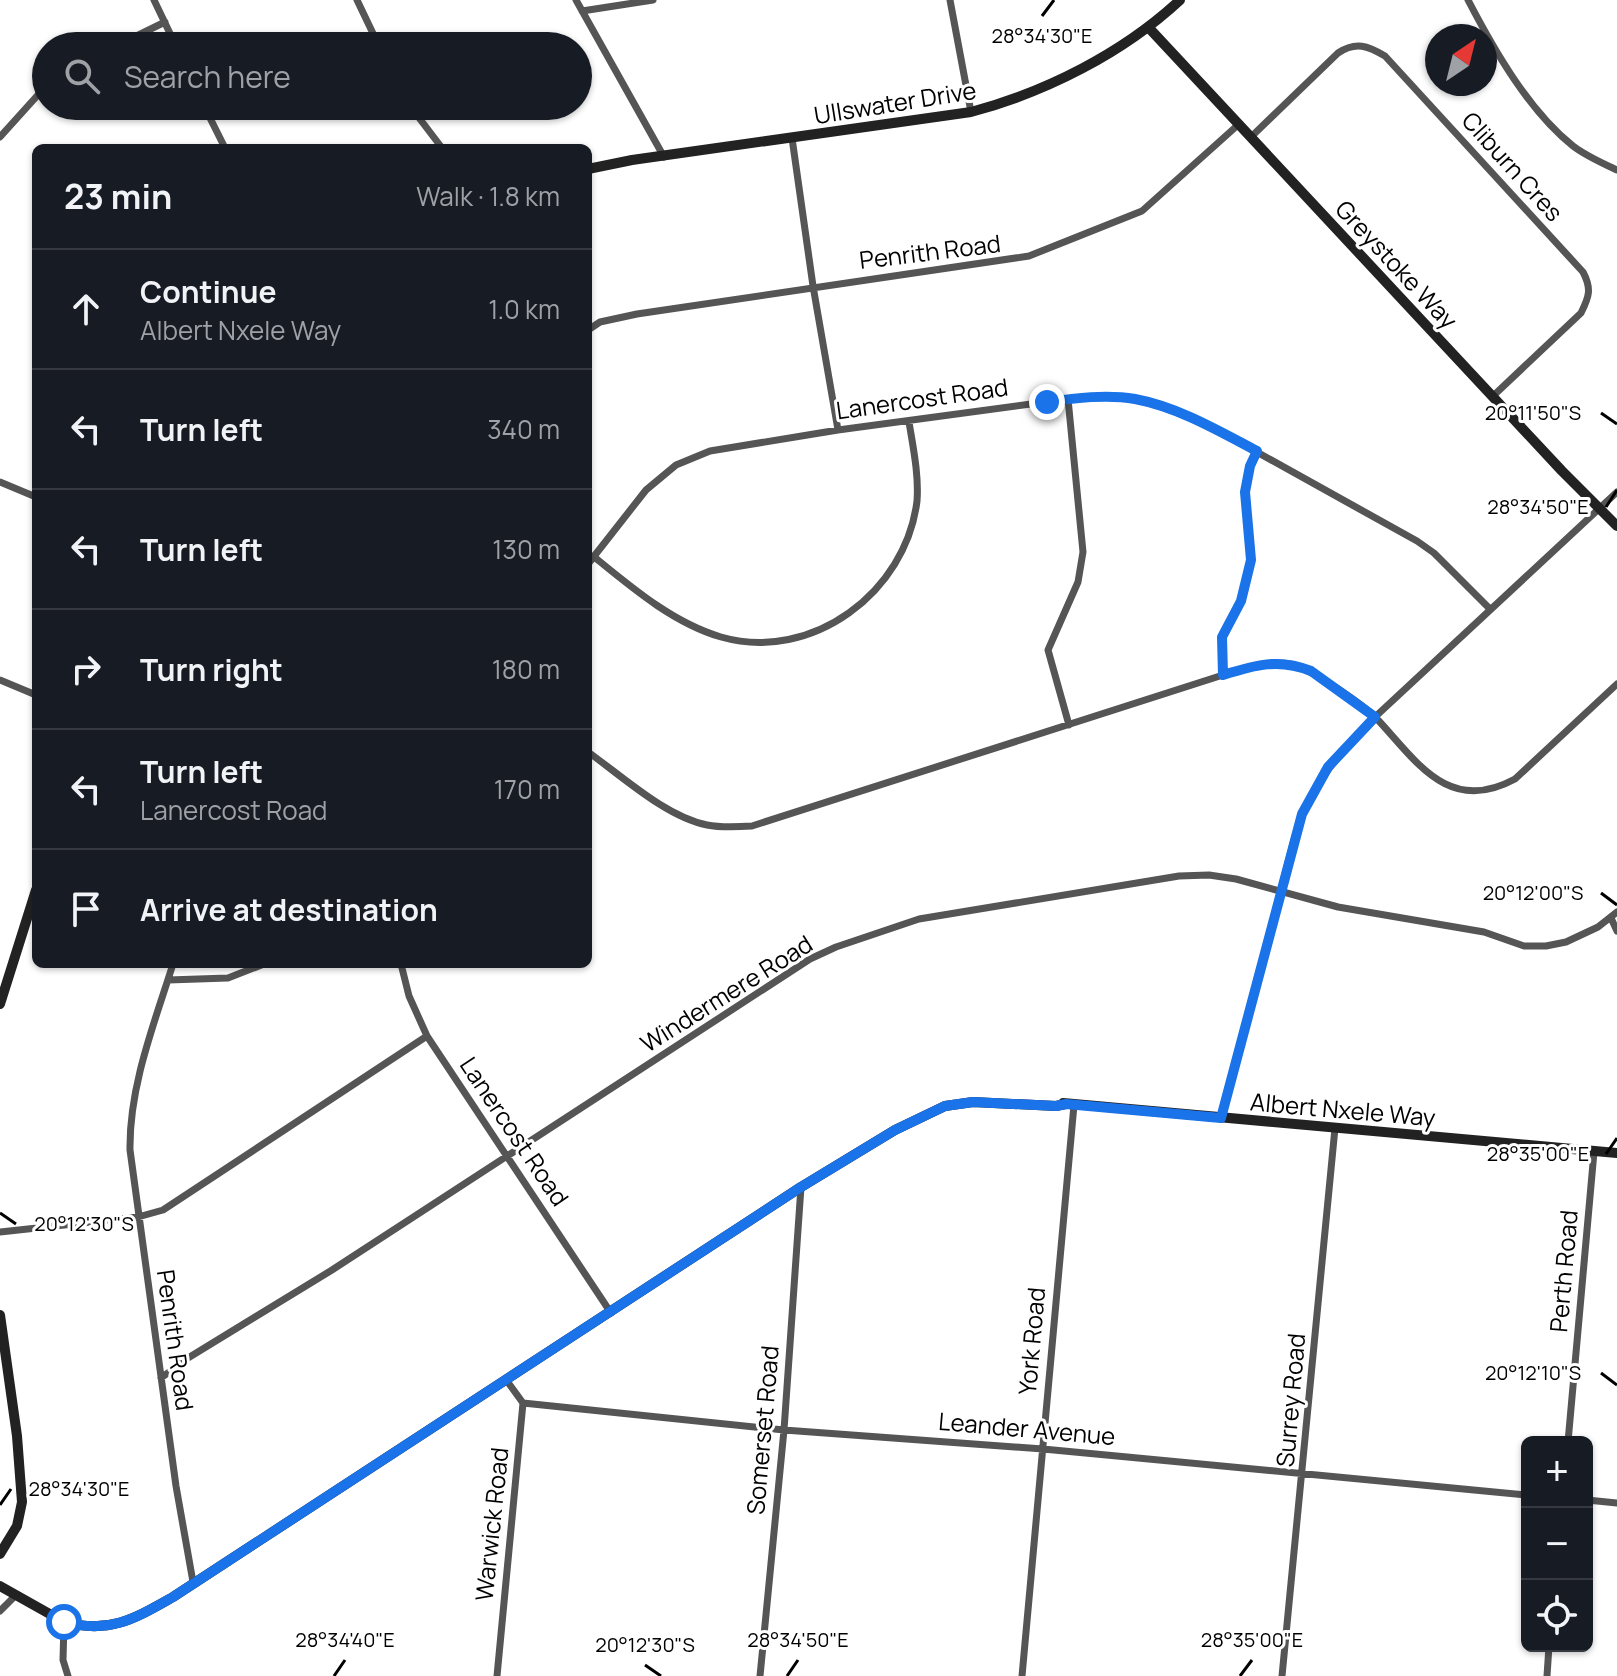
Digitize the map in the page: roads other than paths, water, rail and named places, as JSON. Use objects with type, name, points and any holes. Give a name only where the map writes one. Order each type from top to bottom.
[{"type":"main road","name":"Ullswater Drive","points":[[592,168],[971,112],[1055,81],[1149,28],[1180,0]]},
{"type":"main road","name":"Greystoke Way","points":[[1149,28],[1599,511],[1617,526]]},
{"type":"main road","points":[[0,1004],[32,903]]},
{"type":"main road","name":"Albert Nxele Way","points":[[0,1586],[64,1622],[90,1628],[117,1625],[148,1611],[507,1381],[801,1187],[895,1130],[905,1120],[942,1100],[1057,1101],[1070,1105],[1617,1153]]},
{"type":"main road","points":[[0,1315],[17,1436],[22,1502],[17,1526],[0,1554]]},
{"type":"street","points":[[154,0],[170,32]]},
{"type":"street","points":[[357,0],[372,32]]},
{"type":"street","points":[[576,0],[664,157]]},
{"type":"street","points":[[582,11],[653,0]]},
{"type":"street","points":[[950,0],[971,112]]},
{"type":"street","points":[[1468,0],[1503,61],[1554,130],[1576,149],[1617,170]]},
{"type":"street","points":[[145,32],[165,22]]},
{"type":"street","name":"Cliburn Cres","points":[[1252,136],[1349,45],[1373,49],[1385,56],[1583,272],[1589,284],[1589,297],[1581,313],[1492,397]]},
{"type":"street","points":[[0,137],[32,102]]},
{"type":"street","points":[[211,120],[223,144]]},
{"type":"street","points":[[421,120],[439,144]]},
{"type":"street","name":"Penrith Road","points":[[592,327],[615,318],[813,286],[1016,260],[1142,211],[1239,124]]},
{"type":"street","points":[[792,138],[838,430]]},
{"type":"street","points":[[1068,399],[1083,552],[1078,582],[1048,650],[1069,725]]},
{"type":"street","name":"Lanercost Road","points":[[593,556],[646,490],[676,465],[710,451],[1068,399],[1136,399],[1184,415],[1257,451],[1417,541],[1434,553],[1489,608]]},
{"type":"street","points":[[593,556],[668,612],[722,638],[762,642],[812,634],[852,613],[873,593],[899,558],[907,541],[917,484],[909,422]]},
{"type":"street","points":[[1223,675],[1222,637],[1241,601],[1251,560],[1245,492],[1250,466],[1257,451]]},
{"type":"street","points":[[0,482],[32,495]]},
{"type":"street","points":[[1221,1118],[1302,814],[1315,786],[1343,749],[1375,717],[1617,492]]},
{"type":"street","points":[[592,755],[671,812],[690,820],[726,827],[752,826],[1263,663],[1300,666],[1311,671],[1375,717],[1410,758],[1448,786],[1486,788],[1505,785],[1515,779],[1617,684]]},
{"type":"street","points":[[0,680],[32,693]]},
{"type":"street","name":"Windermere Road","points":[[161,1378],[810,959],[893,927],[936,915],[1179,876],[1222,877],[1338,907],[1484,932],[1524,946],[1566,942],[1614,915]]},
{"type":"street","points":[[1614,915],[1617,931]]},
{"type":"street","name":"Penrith Road","points":[[172,968],[136,1087],[129,1126],[131,1173],[193,1582]]},
{"type":"street","points":[[168,980],[228,978],[254,968]]},
{"type":"street","name":"Lanercost Road","points":[[402,968],[409,996],[427,1036],[611,1313]]},
{"type":"street","points":[[0,1232],[138,1217],[163,1210],[427,1036]]},
{"type":"street","name":"York Road","points":[[1022,1676],[1070,1105]]},
{"type":"street","name":"Surrey Road","points":[[1282,1676],[1335,1128]]},
{"type":"street","name":"Perth Road","points":[[1569,1436],[1594,1152]]},
{"type":"street","name":"Somerset Road","points":[[760,1676],[784,1430],[801,1187]]},
{"type":"street","points":[[507,1381],[523,1403]]},
{"type":"street","name":"Leander Avenue","points":[[523,1403],[784,1430],[1043,1449],[1521,1494]]},
{"type":"street","name":"Warwick Road","points":[[497,1676],[523,1403]]},
{"type":"street","points":[[1593,1501],[1617,1503]]},
{"type":"street","points":[[0,1611],[16,1595]]},
{"type":"street","points":[[64,1622],[63,1660],[68,1676]]},
{"type":"street","points":[[1547,1676],[1549,1652]]}]
